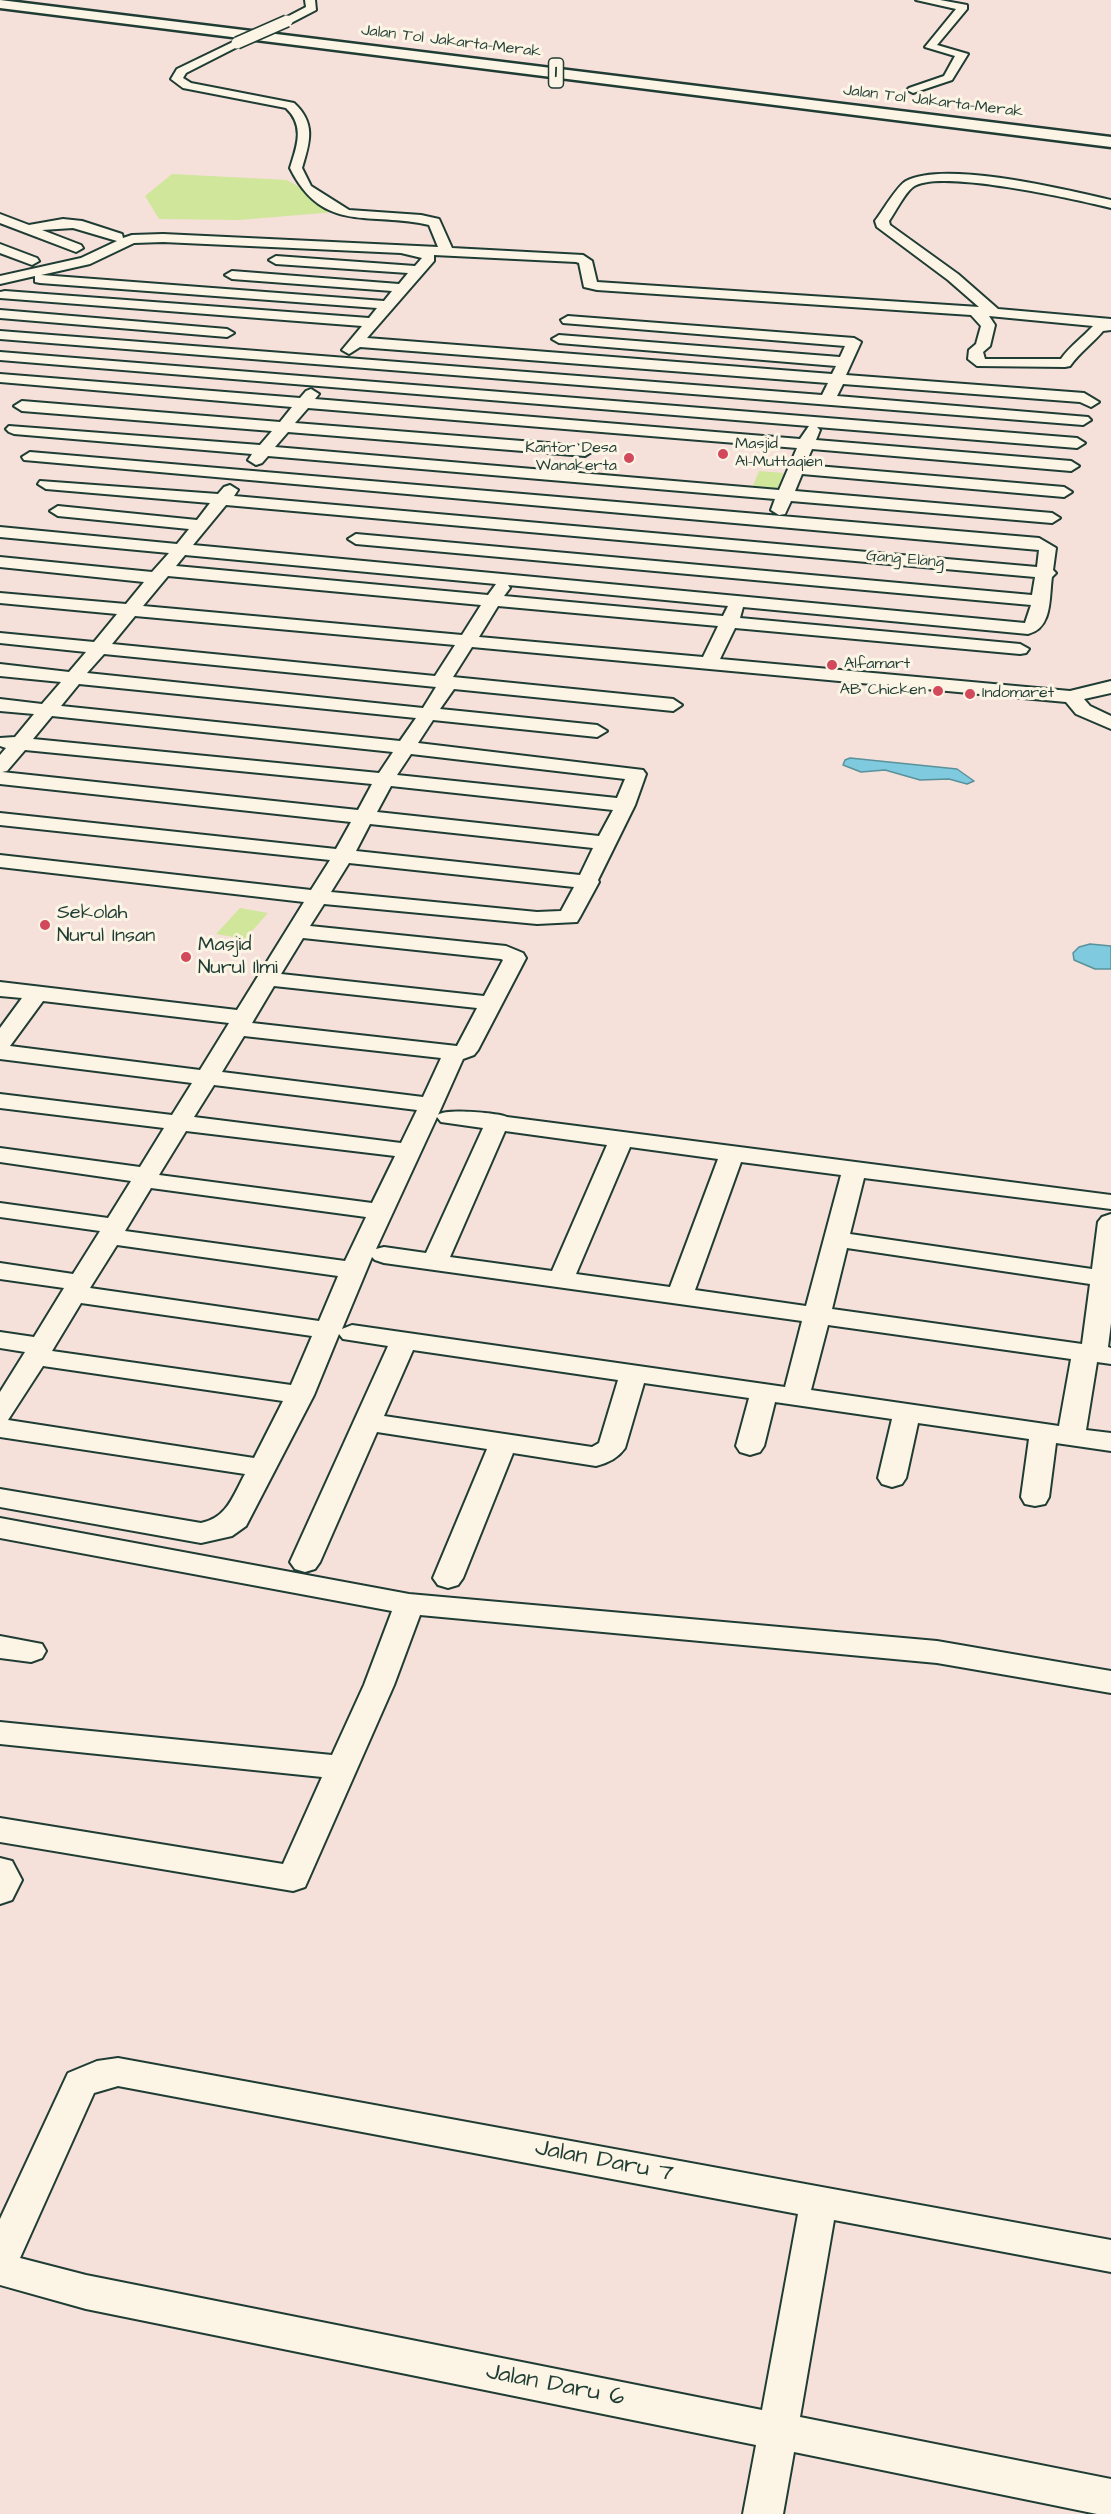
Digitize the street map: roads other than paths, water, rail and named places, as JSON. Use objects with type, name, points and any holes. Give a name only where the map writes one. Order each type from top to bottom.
[{"type":"highway","name":"Jalan Tol Jakarta–Merak","points":[[22,0],[1111,134]]},
{"type":"highway","name":"Jalan Tol Jakarta–Merak","points":[[0,4],[1111,142]]},
{"type":"street","points":[[310,0],[312,8],[181,71],[177,79],[188,86],[291,106],[306,127],[305,147],[296,168],[306,188],[346,214],[421,219],[434,222],[446,250]]},
{"type":"street","points":[[914,90],[948,78],[962,54],[930,47],[963,7],[921,0]]},
{"type":"street","points":[[990,312],[953,277],[884,228],[882,222],[909,184],[931,178],[985,182],[1111,204]]},
{"type":"street","points":[[0,218],[76,248]]},
{"type":"street","points":[[27,229],[62,221],[82,223],[117,237]]},
{"type":"street","points":[[0,280],[85,261],[140,237],[582,258],[585,261],[587,281],[592,285],[990,312],[1111,325]]},
{"type":"street","points":[[0,248],[32,261]]},
{"type":"street","points":[[0,767],[10,743],[48,710],[303,402],[429,256],[391,252]]},
{"type":"street","points":[[259,259],[418,270]]},
{"type":"street","points":[[232,275],[402,288]]},
{"type":"street","points":[[25,278],[387,305]]},
{"type":"street","points":[[36,381],[138,287]]},
{"type":"street","points":[[0,1413],[342,857],[385,779],[429,714],[467,642],[571,477],[612,405],[679,297],[685,293]]},
{"type":"street","points":[[5,295],[373,323]]},
{"type":"street","points":[[890,324],[898,306]]},
{"type":"street","points":[[990,312],[978,316],[988,325],[983,346],[976,350],[975,359],[982,363],[1065,363],[1074,350],[1084,345],[1098,327],[1111,325]]},
{"type":"street","points":[[0,314],[227,333]]},
{"type":"street","points":[[210,351],[245,314]]},
{"type":"street","points":[[568,320],[850,340],[854,343],[794,469],[783,494],[775,522],[710,664]]},
{"type":"street","points":[[0,335],[1083,420]]},
{"type":"street","points":[[559,339],[844,362]]},
{"type":"street","points":[[356,342],[1083,398],[1091,402]]},
{"type":"street","points":[[0,356],[1077,443]]},
{"type":"street","points":[[0,378],[1071,466]]},
{"type":"street","points":[[22,406],[585,451]]},
{"type":"street","points":[[14,429],[1052,518]]},
{"type":"street","points":[[0,532],[1028,629],[1035,625],[1047,573],[1048,548],[1043,544],[30,457]]},
{"type":"street","points":[[794,469],[1064,492]]},
{"type":"street","name":"Gang Elang","points":[[46,484],[539,526],[1047,573]]},
{"type":"street","points":[[58,511],[201,525]]},
{"type":"street","points":[[336,563],[377,512]]},
{"type":"street","points":[[356,539],[1042,601]]},
{"type":"street","points":[[0,562],[494,600],[1020,649]]},
{"type":"street","points":[[0,598],[1072,697],[1086,691],[1111,687]]},
{"type":"street","points":[[0,638],[672,705]]},
{"type":"street","points":[[0,670],[597,731]]},
{"type":"street","points":[[1072,697],[1083,710],[1111,723]]},
{"type":"street","points":[[0,705],[636,774],[625,805],[573,914],[557,919],[317,897],[0,861]]},
{"type":"street","points":[[10,743],[625,805]]},
{"type":"street","points":[[0,778],[607,843]]},
{"type":"street","points":[[0,819],[589,882]]},
{"type":"street","points":[[0,989],[454,1054],[466,1050],[515,961],[515,958],[507,953],[296,931]]},
{"type":"street","points":[[267,979],[491,1004]]},
{"type":"street","points":[[0,1044],[37,993]]},
{"type":"street","points":[[0,1052],[207,1076],[498,1121],[854,1170],[1111,1202]]},
{"type":"street","points":[[0,1498],[201,1533],[222,1529],[236,1519],[300,1395],[340,1331],[352,1270],[410,1151],[440,1111],[454,1054]]},
{"type":"street","points":[[0,1101],[410,1151]]},
{"type":"street","points":[[435,1262],[498,1121]]},
{"type":"street","points":[[561,1280],[622,1138]]},
{"type":"street","points":[[680,1296],[732,1153]]},
{"type":"street","points":[[0,1155],[381,1212]]},
{"type":"street","points":[[796,1397],[854,1170]]},
{"type":"street","points":[[0,1210],[112,1231],[352,1270]]},
{"type":"street","points":[[1035,1497],[1057,1434],[1096,1354],[1111,1222]]},
{"type":"street","points":[[836,1239],[1104,1278]]},
{"type":"street","points":[[384,1255],[1096,1354]]},
{"type":"street","points":[[0,1271],[77,1288],[404,1341],[1111,1442]]},
{"type":"street","points":[[0,1340],[38,1352],[300,1395]]},
{"type":"street","points":[[305,1562],[404,1341]]},
{"type":"street","points":[[367,1422],[586,1457],[605,1454],[611,1448],[633,1375]]},
{"type":"street","points":[[750,1446],[764,1393]]},
{"type":"street","points":[[892,1478],[907,1413]]},
{"type":"street","points":[[0,1428],[262,1468]]},
{"type":"street","points":[[448,1578],[503,1443]]},
{"type":"street","points":[[0,1528],[409,1604],[937,1652],[1111,1682]]},
{"type":"street","points":[[0,1830],[293,1878],[340,1767],[379,1685],[409,1604]]},
{"type":"street","points":[[0,1647],[31,1651]]},
{"type":"street","points":[[0,1733],[340,1767]]},
{"type":"street","points":[[0,1870],[6,1880],[0,1891]]},
{"type":"street","name":"Jalan Daru 7","points":[[0,2260],[81,2083],[97,2075],[118,2072],[1111,2256]]},
{"type":"street","points":[[763,2514],[819,2202]]},
{"type":"street","name":"Jalan Daru 6","points":[[0,2268],[86,2292],[1111,2498]]},
{"type":"water","points":[[850,758],[957,769],[974,781],[967,784],[949,779],[920,780],[885,770],[861,772],[843,765],[845,760]]},
{"type":"water","points":[[1090,944],[1111,946],[1111,969],[1095,969],[1074,960],[1073,953],[1079,947]]},
{"type":"place","name":"Masjid Al-Muttaqien","points":[[723,454]]},
{"type":"place","name":"Kantor Desa Wanakerta","points":[[629,458]]},
{"type":"place","name":"Alfamart","points":[[832,665]]},
{"type":"place","name":"AB Chicken","points":[[938,691]]},
{"type":"place","name":"Indomaret","points":[[970,694]]},
{"type":"place","name":"Sekolah Nurul Insan","points":[[45,925]]},
{"type":"place","name":"Masjid Nurul Ilmi","points":[[186,957]]}]
